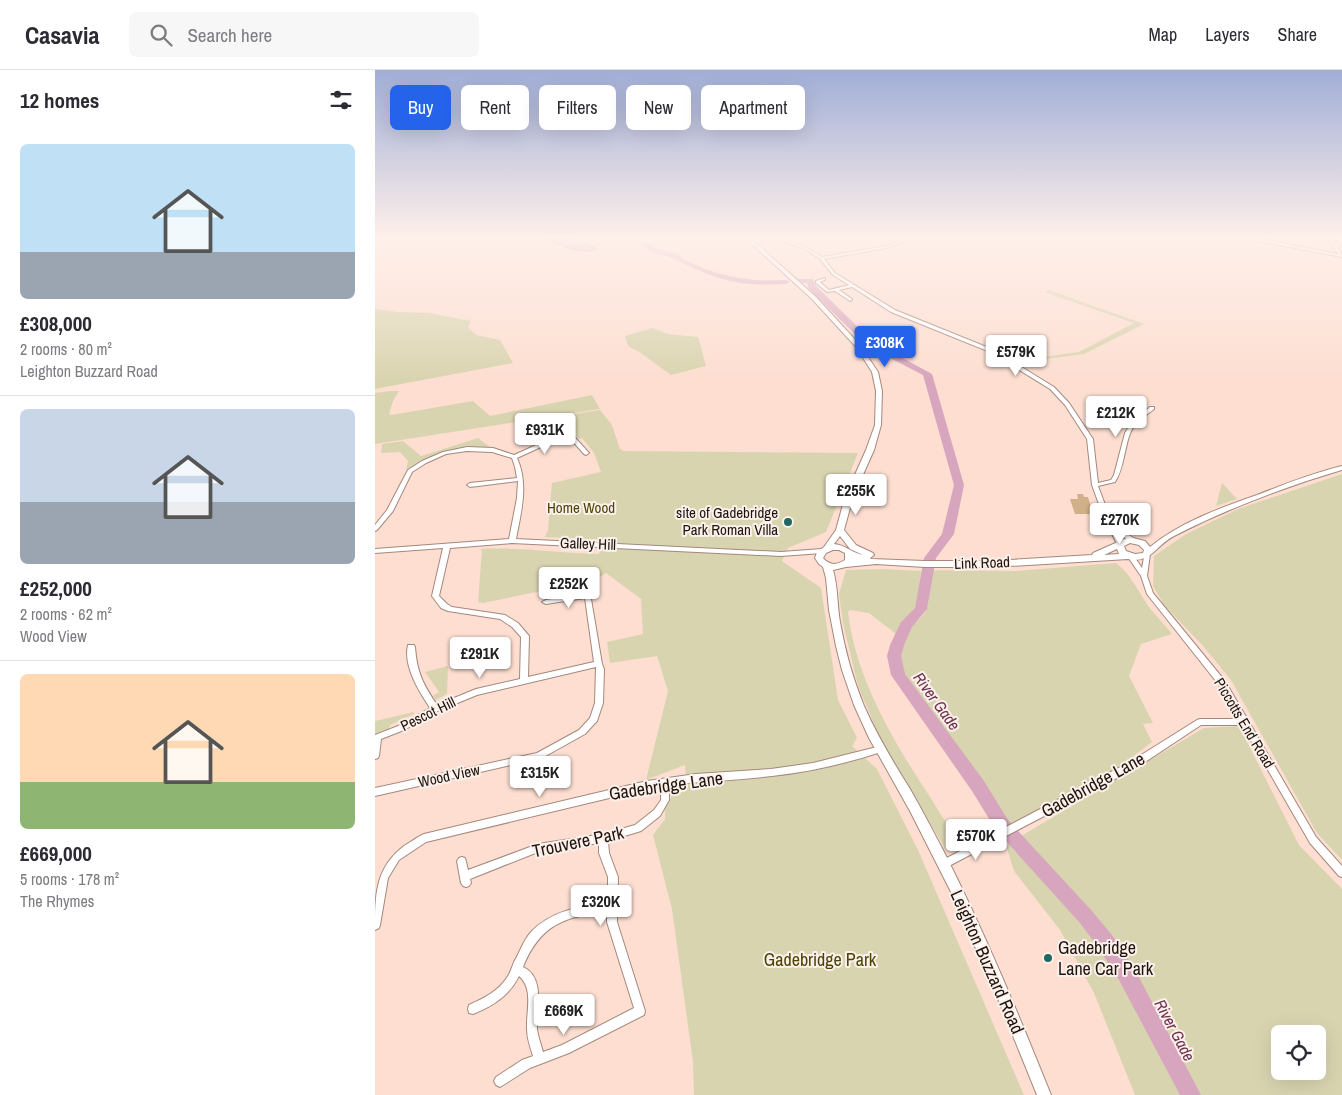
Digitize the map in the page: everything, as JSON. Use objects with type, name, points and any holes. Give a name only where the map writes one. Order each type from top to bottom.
[{"type":"main road","points":[[799,284],[845,331],[869,361],[875,372],[879,391],[878,425],[870,450],[849,497],[840,530],[824,556]]},
{"type":"main road","name":"Link Road","points":[[1089,558],[1120,545],[1126,540],[1151,540],[1168,536],[1245,501],[1342,468]]},
{"type":"main road","points":[[833,581],[850,558],[840,530]]},
{"type":"main road","points":[[840,530],[853,547],[892,562]]},
{"type":"main road","name":"Link Road","points":[[824,556],[844,565],[876,561],[912,564],[993,564],[1142,557],[1168,536]]},
{"type":"main road","points":[[1136,541],[1146,546],[1147,553]]},
{"type":"main road","points":[[1120,545],[1121,551],[1130,557]]},
{"type":"main road","name":"Link Road","points":[[824,556],[846,551],[876,561]]},
{"type":"main road","name":"Leighton Buzzard Road","points":[[824,556],[833,581],[834,609],[843,657],[859,706],[944,864],[979,939],[1044,1095]]},
{"type":"street","points":[[820,284],[828,290],[850,286]]},
{"type":"street","points":[[847,284],[893,312],[992,351],[1052,388],[1067,404],[1090,439],[1095,485],[1107,518],[1114,529],[1120,545]]},
{"type":"street","points":[[835,289],[850,300]]},
{"type":"street","points":[[1095,485],[1113,481],[1117,475],[1128,433],[1133,424],[1152,408]]},
{"type":"street","points":[[522,431],[541,421],[568,433],[586,453]]},
{"type":"street","points":[[514,457],[568,433]]},
{"type":"street","points":[[375,529],[390,511],[410,471],[424,462],[445,453],[467,449],[493,450],[514,457],[521,469],[512,541]]},
{"type":"street","points":[[470,485],[520,479]]},
{"type":"street","points":[[1114,529],[1136,541]]},
{"type":"street","name":"Galley Hill","points":[[375,551],[512,541],[824,556]]},
{"type":"street","points":[[447,545],[435,596],[444,606],[451,609],[502,616],[515,625],[525,636],[524,680]]},
{"type":"street","points":[[1144,576],[1147,553]]},
{"type":"street","name":"Piccotts End Road","points":[[1130,557],[1144,576],[1151,594],[1222,683],[1313,840],[1342,873]]},
{"type":"street","name":"Wood View","points":[[375,792],[539,756],[582,732],[594,720],[599,703],[600,669],[588,595],[546,602]]},
{"type":"street","points":[[411,647],[413,670],[417,682],[435,709]]},
{"type":"street","name":"Pescot Hill","points":[[376,738],[401,728],[435,709],[476,692],[598,664]]},
{"type":"street","name":"Gadebridge Lane","points":[[944,864],[1133,765],[1200,722],[1244,722]]},
{"type":"street","points":[[375,756],[376,738]]},
{"type":"street","name":"Gadebridge Lane","points":[[375,925],[383,877],[396,856],[424,838],[612,792],[665,783],[813,767],[881,749]]},
{"type":"street","name":"Trouvere Park","points":[[462,861],[465,879],[538,848],[603,838],[638,828],[657,813],[665,800],[665,783]]},
{"type":"street","points":[[500,1081],[539,1058],[565,1049],[639,1011],[612,922],[613,877],[604,853],[603,838]]},
{"type":"street","points":[[473,1009],[499,995],[511,980],[527,944],[535,934],[551,922],[574,912],[612,906]]},
{"type":"street","points":[[516,969],[527,973],[529,979],[534,1008],[532,1030],[539,1058]]},
{"type":"green space","points":[[1049,290],[1144,324],[1084,354],[1037,360],[1044,357],[1079,352],[1134,323],[1044,292]]},
{"type":"green space","points":[[375,309],[429,313],[471,321],[468,327],[476,335],[500,340],[513,363],[375,389]]},
{"type":"green space","points":[[653,328],[668,334],[698,337],[706,366],[671,375],[628,346],[625,336]]},
{"type":"green space","points":[[399,391],[393,401],[389,414],[391,415],[473,401],[490,416],[592,395],[600,409],[375,444],[375,393]]},
{"type":"green space","name":"Gadebridge Park","points":[[600,410],[612,425],[620,449],[624,451],[858,453],[826,532],[788,548],[782,561],[821,588],[838,700],[857,738],[852,746],[877,769],[918,850],[1024,1095],[694,1095],[693,1062],[672,909],[653,835],[665,819],[665,807],[671,798],[670,785],[686,780],[685,765],[646,780],[668,691],[657,656],[610,663],[607,642],[643,634],[641,599],[606,573],[595,580],[483,603],[478,602],[482,550],[479,549],[599,554],[603,540],[545,537],[548,530],[552,483],[601,472],[594,453],[582,438],[579,439],[573,432],[548,418]]},
{"type":"green space","points":[[478,438],[490,447],[467,448],[447,452],[406,470],[408,461],[400,452],[381,453],[382,444],[403,441],[421,456]]},
{"type":"green space","points":[[1342,474],[1342,860],[1317,833],[1231,680],[1203,646],[1164,605],[1153,586],[1154,556],[1186,534],[1238,509]]},
{"type":"green space","points":[[1222,483],[1237,499],[1216,506]]},
{"type":"green space","points":[[1116,563],[1126,573],[1149,607],[1172,634],[1141,644],[1129,676],[1153,723],[1143,724],[1152,742],[1115,770],[1005,826],[991,802],[909,690],[902,675],[899,651],[904,636],[927,608],[929,570],[1015,571]]},
{"type":"green space","points":[[846,570],[921,571],[919,599],[916,606],[896,634],[869,613],[850,610],[848,612],[852,637],[868,687],[891,734],[943,818],[958,834],[972,837],[988,837],[949,850],[945,848],[883,745],[858,686],[843,623],[839,594]]},
{"type":"green space","points":[[448,666],[447,694],[436,700],[433,696],[439,692],[425,672]]},
{"type":"green space","points":[[414,712],[414,714],[390,725],[389,730],[375,735],[375,721]]},
{"type":"green space","points":[[1239,726],[1299,845],[1342,889],[1342,1095],[1135,1095],[1094,993],[1060,930],[1014,871],[1006,845],[1204,728]]},
{"type":"building","points":[[1077,494],[1083,494],[1084,497],[1088,497],[1093,514],[1075,514],[1070,499],[1078,499]]},
{"type":"waterway","name":"River Gade","points":[[811,284],[870,344],[927,374],[959,485],[948,534],[930,558],[921,609],[906,625],[897,645],[894,656],[898,675],[978,786],[1002,825],[1086,917],[1105,941],[1126,973],[1191,1095]]},
{"type":"place","name":"site of Gadebridge Park Roman Villa","points":[[788,522]]},
{"type":"place","name":"Gadebridge Lane Car Park","points":[[1048,958]]},
{"type":"park label","name":"Home Wood","points":[[581,508]]}]
